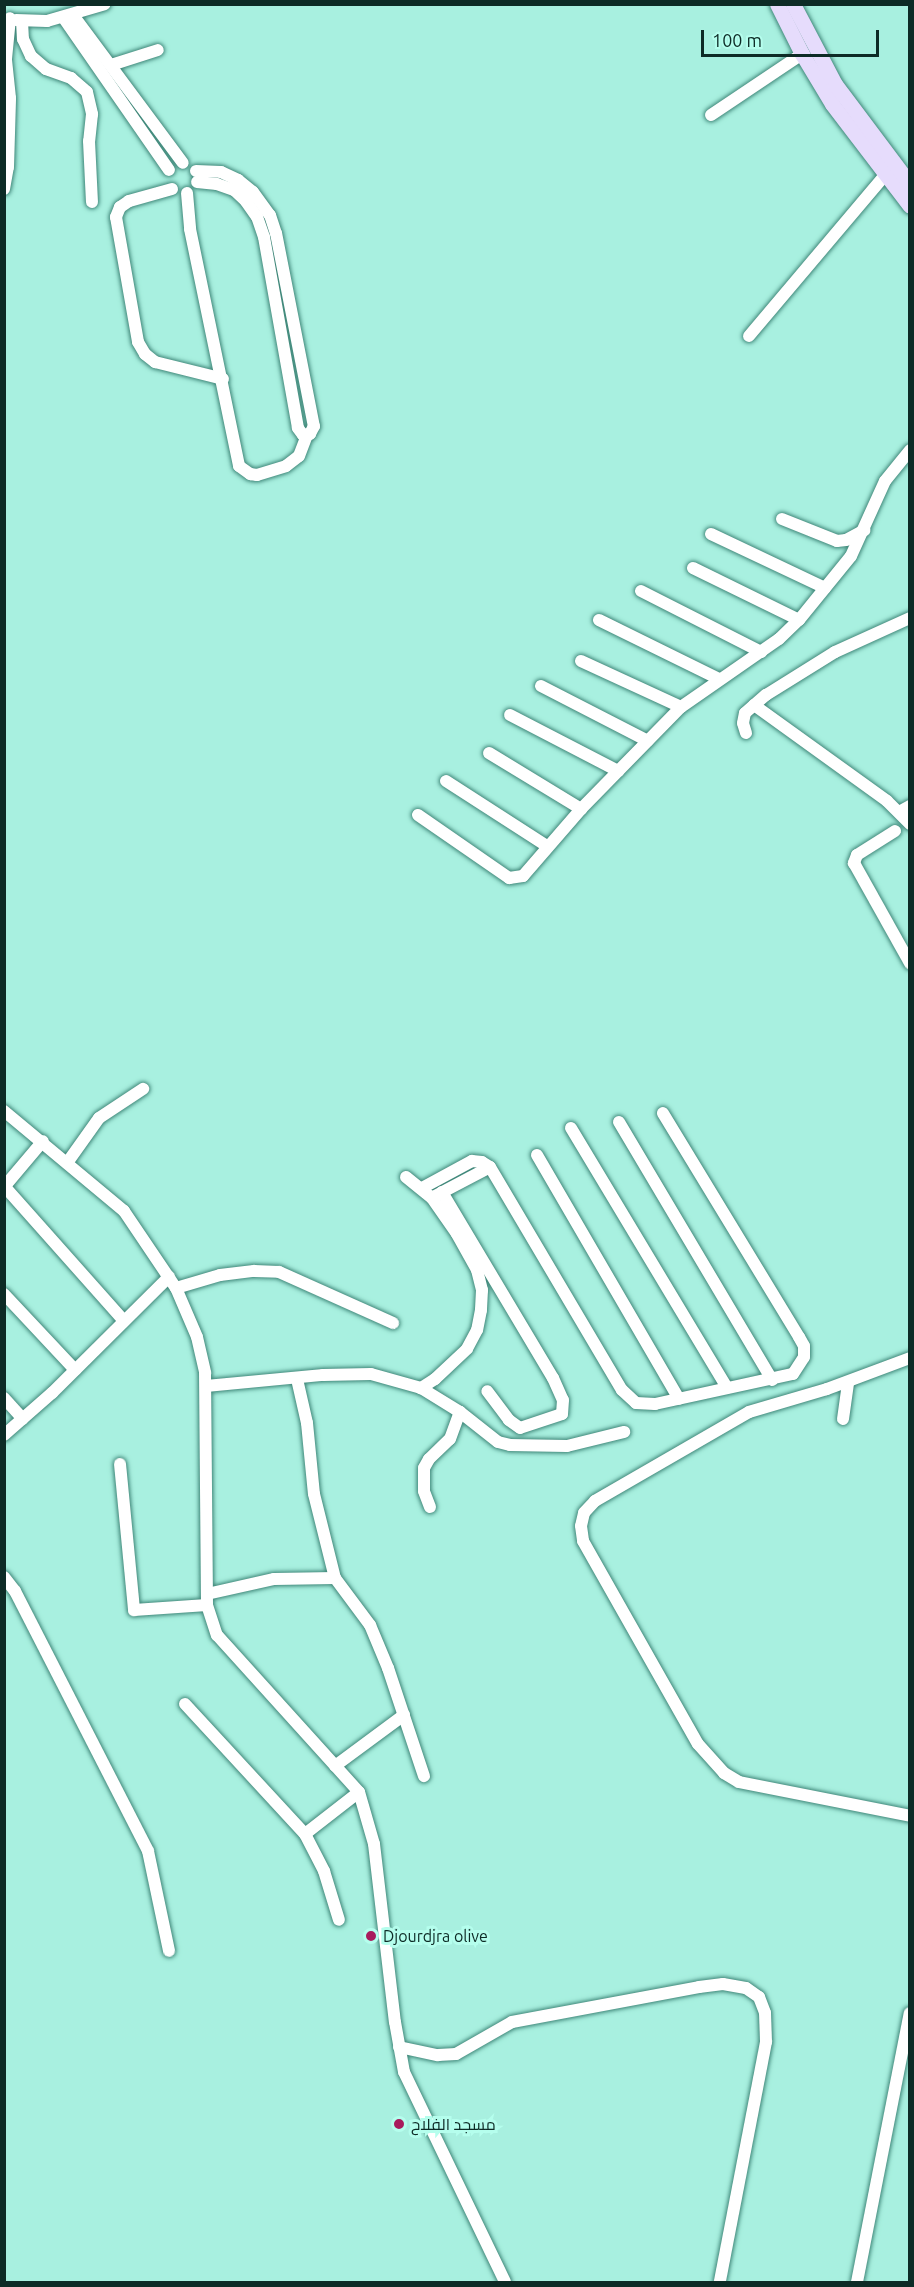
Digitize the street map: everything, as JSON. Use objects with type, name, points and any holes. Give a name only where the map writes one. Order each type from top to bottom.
[{"type":"main road","points":[[777,4],[801,54],[832,104],[909,206]]},
{"type":"main road","points":[[793,4],[835,84],[909,184]]},
{"type":"street","points":[[12,18],[39,22],[68,16],[105,4]]},
{"type":"street","points":[[68,16],[111,65],[169,170],[167,180],[172,189]]},
{"type":"street","points":[[68,16],[133,105],[183,163],[196,177],[239,194],[257,217],[271,244],[298,428],[301,433],[307,435],[303,451],[291,463],[257,475],[244,471],[236,459],[223,379],[190,229],[187,193],[196,177]]},
{"type":"street","points":[[4,189],[8,167],[10,98],[6,58],[12,18]]},
{"type":"street","points":[[12,18],[31,56],[46,69],[71,78],[87,92],[92,114],[89,141],[92,202]]},
{"type":"street","points":[[111,65],[158,51]]},
{"type":"street","points":[[711,115],[801,54]]},
{"type":"street","points":[[169,170],[183,163]]},
{"type":"street","points":[[749,336],[885,175]]},
{"type":"street","points":[[187,193],[172,189],[129,201],[120,207],[116,217],[138,342],[144,354],[155,362],[223,379]]},
{"type":"street","points":[[418,815],[513,879],[523,876],[581,809],[681,707],[760,652],[799,620],[851,556],[865,530],[885,481],[909,450]]},
{"type":"street","points":[[782,519],[837,541],[846,540],[865,530]]},
{"type":"street","points":[[711,534],[825,588]]},
{"type":"street","points":[[693,568],[799,620]]},
{"type":"street","points":[[641,591],[760,652]]},
{"type":"street","points":[[746,733],[742,723],[745,713],[754,705],[835,652],[909,618]]},
{"type":"street","points":[[599,620],[719,679]]},
{"type":"street","points":[[582,661],[681,707]]},
{"type":"street","points":[[541,686],[648,741]]},
{"type":"street","points":[[754,705],[904,809],[909,824]]},
{"type":"street","points":[[510,715],[618,771]]},
{"type":"street","points":[[489,753],[581,809]]},
{"type":"street","points":[[446,781],[547,846]]},
{"type":"street","points":[[895,831],[857,855],[854,863],[909,963]]},
{"type":"street","points":[[67,1163],[99,1118],[143,1089]]},
{"type":"street","points":[[4,1111],[43,1141],[124,1211],[172,1283],[196,1337],[206,1386],[207,1600],[217,1635],[359,1792],[374,1844],[404,2072],[505,2283]]},
{"type":"street","points":[[422,1188],[472,1161],[482,1162],[490,1167],[622,1390],[636,1403],[645,1406],[793,1374],[800,1366],[804,1346],[663,1113]]},
{"type":"street","points":[[620,1122],[772,1380]]},
{"type":"street","points":[[571,1128],[727,1388]]},
{"type":"street","points":[[43,1141],[5,1187],[123,1321]]},
{"type":"street","points":[[537,1155],[679,1399]]},
{"type":"street","points":[[437,1195],[490,1167]]},
{"type":"street","points":[[406,1177],[437,1195],[553,1378],[561,1393],[564,1408],[562,1414],[555,1419],[520,1428],[509,1420],[487,1391]]},
{"type":"street","points":[[421,1388],[435,1379],[467,1348],[477,1330],[482,1310],[482,1290],[477,1270],[437,1195]]},
{"type":"street","points":[[4,1435],[75,1370],[123,1321],[172,1283],[254,1271],[279,1272],[393,1323]]},
{"type":"street","points":[[4,1294],[75,1370]]},
{"type":"street","points":[[909,1358],[848,1382],[749,1412],[595,1501],[584,1513],[581,1526],[583,1541],[698,1744],[724,1773],[739,1782],[909,1816]]},
{"type":"street","points":[[206,1386],[323,1375],[371,1374],[421,1388],[460,1412],[498,1442],[510,1445],[567,1446],[624,1432]]},
{"type":"street","points":[[297,1379],[307,1423],[314,1494],[335,1578],[370,1625],[424,1776]]},
{"type":"street","points":[[843,1419],[848,1382]]},
{"type":"street","points":[[4,1398],[23,1419]]},
{"type":"street","points":[[430,1507],[424,1491],[424,1468],[429,1459],[450,1439],[460,1412]]},
{"type":"street","points":[[120,1464],[134,1610],[207,1600],[274,1579],[335,1578]]},
{"type":"street","points":[[4,1577],[15,1591],[148,1851],[169,1951]]},
{"type":"street","points":[[185,1704],[305,1834],[324,1871],[339,1920]]},
{"type":"street","points":[[335,1766],[404,1715]]},
{"type":"street","points":[[305,1834],[359,1792]]},
{"type":"street","points":[[399,2047],[438,2055],[456,2054],[512,2022],[699,1987],[723,1984],[746,1988],[759,1997],[765,2013],[766,2042],[720,2283]]},
{"type":"street","points":[[857,2283],[909,2018]]},
{"type":"place","name":"Djourdjra olive","points":[[371,1936]]},
{"type":"place","name":"مسجد الفلاح","points":[[399,2124]]}]
